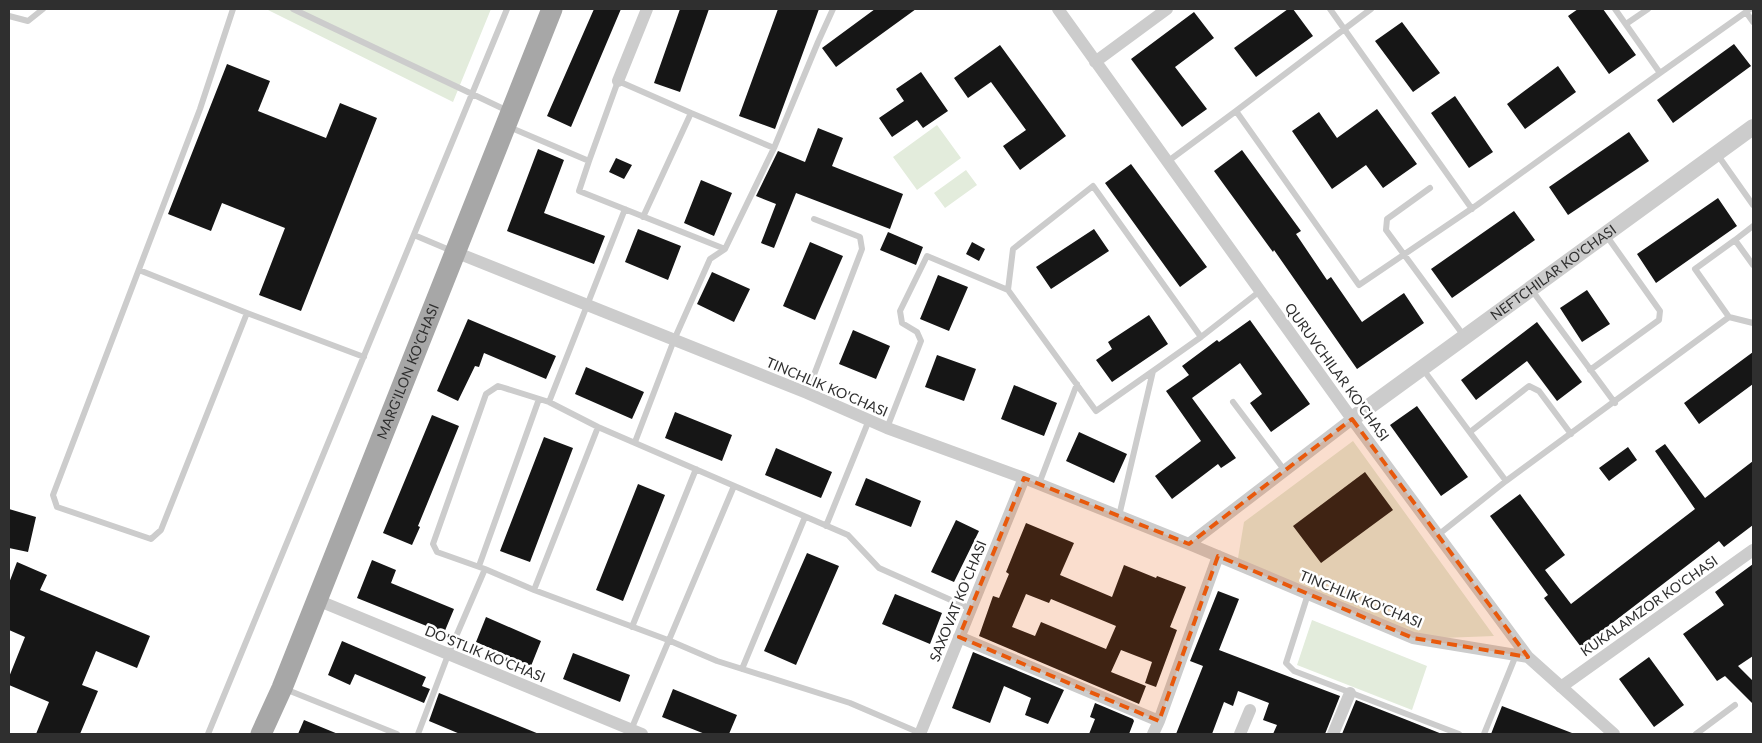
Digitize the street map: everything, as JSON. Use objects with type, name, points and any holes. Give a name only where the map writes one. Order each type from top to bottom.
[{"type":"main road","name":"MARG'ILON KO'CHASI","points":[[261,734],[282,688],[552,9]]},
{"type":"street","points":[[618,81],[647,9]]},
{"type":"street","name":"QURUVCHILAR KO'CHASI","points":[[1058,9],[1352,419],[1438,535],[1522,656],[1561,687],[1614,734]]},
{"type":"street","points":[[1095,62],[1166,9]]},
{"type":"street","name":"NEFTCHILAR KO'CHASI","points":[[1352,419],[1753,127]]},
{"type":"street","name":"TINCHLIK KO'CHASI","points":[[455,252],[807,393],[887,428],[1024,478],[1189,544],[1413,638],[1522,656]]},
{"type":"street","points":[[1189,544],[1352,419]]},
{"type":"street","name":"SAXOVAT KO'CHASI","points":[[920,734],[1024,478]]},
{"type":"street","name":"KUKALAMZOR KO'CHASI","points":[[1561,687],[1753,550]]},
{"type":"street","points":[[1153,734],[1218,556]]},
{"type":"street","name":"DO'STLIK KO'CHASI","points":[[317,600],[636,732]]},
{"type":"street","points":[[960,637],[1158,721]]},
{"type":"street","points":[[1333,734],[1350,693]]},
{"type":"street","points":[[1240,734],[1250,710]]},
{"type":"lane","points":[[9,16],[28,21],[43,9]]},
{"type":"lane","points":[[233,9],[200,109],[53,495],[57,507],[152,539],[160,530],[247,313]]},
{"type":"lane","points":[[293,9],[472,95],[508,119],[589,161]]},
{"type":"lane","points":[[208,734],[507,9]]},
{"type":"lane","points":[[635,442],[674,340],[710,259],[725,250],[774,148],[833,9]]},
{"type":"lane","points":[[1330,9],[1472,209]]},
{"type":"lane","points":[[1168,162],[1371,9]]},
{"type":"lane","points":[[1615,9],[1660,73]]},
{"type":"lane","points":[[1626,24],[1648,9]]},
{"type":"lane","points":[[1236,111],[1359,285],[1472,209],[1748,10],[1753,22]]},
{"type":"lane","points":[[725,250],[579,190],[618,81],[774,148]]},
{"type":"lane","points":[[643,217],[692,113]]},
{"type":"lane","points":[[1717,154],[1753,205]]},
{"type":"lane","points":[[1008,290],[1013,249],[1093,186],[1201,337]]},
{"type":"lane","points":[[1430,188],[1387,220],[1386,230],[1465,337]]},
{"type":"lane","points":[[549,402],[625,209]]},
{"type":"lane","points":[[807,393],[862,249],[860,237],[814,219]]},
{"type":"lane","points":[[1753,226],[1695,269],[1729,317],[1753,323]]},
{"type":"lane","points":[[414,235],[455,252]]},
{"type":"lane","points":[[1590,370],[1659,320],[1660,311],[1606,235]]},
{"type":"lane","points":[[1735,240],[1753,265]]},
{"type":"lane","points":[[887,428],[921,341],[916,332],[902,323],[900,311],[927,256],[1008,290],[1096,411],[1201,337],[1260,291]]},
{"type":"lane","points":[[139,270],[364,357]]},
{"type":"lane","points":[[1531,289],[1615,402]]},
{"type":"lane","points":[[1438,535],[1506,481],[1729,317]]},
{"type":"lane","points":[[1422,368],[1506,481]]},
{"type":"lane","points":[[1119,516],[1153,371]]},
{"type":"lane","points":[[1039,484],[1077,384]]},
{"type":"lane","points":[[920,734],[850,703],[717,661],[668,640],[437,552],[433,544],[486,394],[498,386],[549,402],[598,427],[848,536],[879,568],[971,609]]},
{"type":"lane","points":[[1470,432],[1529,386],[1539,391],[1571,434]]},
{"type":"lane","points":[[418,734],[482,568],[539,399]]},
{"type":"lane","points":[[1233,402],[1285,471]]},
{"type":"lane","points":[[826,526],[869,420]]},
{"type":"lane","points":[[534,590],[598,427]]},
{"type":"lane","points":[[632,627],[696,469]]},
{"type":"lane","points":[[636,732],[668,640],[734,486]]},
{"type":"lane","points":[[742,669],[805,517]]},
{"type":"lane","points":[[1308,594],[1286,663],[1294,672],[1459,734]]},
{"type":"lane","points":[[1484,734],[1522,656]]},
{"type":"lane","points":[[282,688],[393,733]]},
{"type":"lane","points":[[1696,734],[1735,705]]},
{"type":"highlighted area","points":[[1352,419],[1528,657],[1413,638],[1218,556],[1159,721],[959,637],[1024,478],[1189,544]]},
{"type":"green space","points":[[266,9],[491,9],[453,102]]},
{"type":"green space","points":[[937,125],[961,158],[917,190],[893,157]]},
{"type":"green space","points":[[966,170],[977,185],[945,208],[934,193]]},
{"type":"green space","points":[[1353,441],[1494,636],[1416,639],[1237,564],[1244,522]]},
{"type":"green space","points":[[1312,620],[1427,666],[1412,710],[1297,665]]},
{"type":"building","points":[[594,9],[621,9],[571,127],[547,116]]},
{"type":"building","points":[[680,9],[709,9],[680,92],[654,83]]},
{"type":"building","points":[[778,9],[819,9],[775,129],[739,116]]},
{"type":"building","points":[[875,9],[916,9],[836,67],[822,48]]},
{"type":"building","points":[[1288,9],[1293,9],[1313,36],[1256,77],[1234,48]]},
{"type":"building","points":[[1578,9],[1603,9],[1636,55],[1609,74],[1568,16]]},
{"type":"building","points":[[1194,12],[1214,38],[1175,67],[1207,109],[1182,127],[1131,59]]},
{"type":"building","points":[[1402,22],[1440,73],[1413,92],[1375,41]]},
{"type":"building","points":[[1734,44],[1751,66],[1673,123],[1657,100]]},
{"type":"building","points":[[1000,45],[1066,136],[1020,170],[1003,146],[1026,130],[991,82],[968,98],[954,78]]},
{"type":"building","points":[[227,64],[270,81],[258,111],[326,138],[340,103],[377,118],[301,311],[259,295],[285,228],[222,203],[211,231],[168,214]]},
{"type":"building","points":[[1558,66],[1576,92],[1525,129],[1507,104]]},
{"type":"building","points":[[921,72],[948,111],[923,128],[917,120],[892,137],[879,118],[904,101],[896,89]]},
{"type":"building","points":[[1455,96],[1493,152],[1469,168],[1431,113]]},
{"type":"building","points":[[1377,109],[1417,164],[1383,188],[1366,165],[1332,189],[1292,131],[1319,112],[1337,138]]},
{"type":"building","points":[[818,128],[843,138],[832,166],[903,194],[890,229],[796,193],[774,248],[761,243],[776,204],[756,196],[778,151],[805,162]]},
{"type":"building","points":[[1629,132],[1649,161],[1568,215],[1549,187]]},
{"type":"building","points":[[538,149],[564,160],[544,213],[605,236],[594,264],[507,231]]},
{"type":"building","points":[[1242,150],[1301,231],[1296,234],[1327,280],[1331,277],[1362,322],[1404,293],[1424,323],[1357,369],[1274,250],[1273,252],[1214,171]]},
{"type":"building","points":[[616,158],[632,165],[624,179],[609,172]]},
{"type":"building","points":[[1131,164],[1207,267],[1180,287],[1105,183]]},
{"type":"building","points":[[701,180],[732,193],[714,236],[684,223]]},
{"type":"building","points":[[1718,198],[1737,226],[1656,283],[1637,254]]},
{"type":"building","points":[[1514,211],[1535,240],[1452,298],[1431,269]]},
{"type":"building","points":[[638,229],[681,246],[668,280],[625,262]]},
{"type":"building","points":[[1094,229],[1109,251],[1051,289],[1036,267]]},
{"type":"building","points":[[888,232],[923,247],[916,265],[880,250]]},
{"type":"building","points":[[810,242],[843,256],[815,320],[783,306]]},
{"type":"building","points":[[972,242],[985,249],[979,261],[966,254]]},
{"type":"building","points":[[712,272],[750,289],[734,322],[697,304]]},
{"type":"building","points":[[938,275],[968,287],[949,331],[920,319]]},
{"type":"building","points":[[1587,290],[1610,324],[1582,342],[1560,308]]},
{"type":"building","points":[[1149,315],[1168,344],[1112,382],[1096,360],[1112,349],[1108,342]]},
{"type":"building","points":[[468,319],[556,356],[546,379],[484,353],[479,367],[475,366],[458,401],[437,391]]},
{"type":"building","points":[[1250,320],[1310,404],[1271,432],[1250,403],[1262,394],[1240,363],[1192,398],[1236,458],[1221,468],[1218,464],[1172,499],[1155,476],[1201,441],[1166,391],[1189,375],[1182,366],[1217,340],[1219,342]]},
{"type":"building","points":[[1537,322],[1582,382],[1557,401],[1527,361],[1476,400],[1461,380]]},
{"type":"building","points":[[853,330],[890,346],[876,379],[839,364]]},
{"type":"building","points":[[1753,352],[1753,384],[1699,424],[1684,403]]},
{"type":"building","points":[[937,355],[976,369],[964,401],[925,387]]},
{"type":"building","points":[[586,367],[644,392],[632,419],[575,394]]},
{"type":"building","points":[[1014,385],[1057,403],[1044,436],[1001,419]]},
{"type":"building","points":[[1417,406],[1468,477],[1441,496],[1390,425]]},
{"type":"building","points":[[675,412],[732,435],[722,461],[665,438]]},
{"type":"building","points":[[432,415],[459,426],[412,545],[383,533]]},
{"type":"building","points":[[1079,432],[1127,454],[1114,483],[1066,461]]},
{"type":"building","points":[[544,437],[573,448],[530,562],[500,551]]},
{"type":"building","points":[[1665,444],[1705,498],[1753,461],[1753,525],[1724,547],[1719,541],[1581,647],[1544,598],[1548,595],[1490,516],[1520,494],[1565,555],[1545,570],[1571,604],[1695,509],[1655,451]]},
{"type":"building","points":[[1628,447],[1637,460],[1609,481],[1599,468]]},
{"type":"building","points":[[776,448],[832,472],[821,498],[765,475]]},
{"type":"building","points":[[1365,472],[1393,510],[1321,563],[1293,526]]},
{"type":"building","points":[[866,478],[921,501],[911,527],[855,505]]},
{"type":"building","points":[[638,484],[665,495],[623,601],[596,590]]},
{"type":"building","points":[[9,509],[36,517],[28,552],[9,548]]},
{"type":"building","points":[[956,520],[979,531],[954,582],[931,572]]},
{"type":"building","points":[[1026,523],[1074,543],[1060,575],[1112,597],[1124,565],[1156,578],[1157,576],[1186,587],[1170,627],[1177,630],[1156,687],[1145,683],[1152,662],[1121,650],[1111,672],[1146,686],[1139,704],[979,636],[993,596],[999,598],[1009,574],[1006,572]],"holes":[[[1026,594],[1049,603],[1051,599],[1116,626],[1106,649],[1041,622],[1035,636],[1012,627]]]},
{"type":"building","points":[[807,553],[839,566],[796,665],[764,651]]},
{"type":"building","points":[[372,560],[396,570],[391,583],[454,609],[444,633],[357,598]]},
{"type":"building","points":[[17,562],[47,575],[40,590],[150,636],[137,668],[96,651],[82,685],[98,691],[80,734],[36,734],[49,702],[9,685],[9,677],[25,637],[9,630],[9,583]]},
{"type":"building","points":[[1753,564],[1753,656],[1738,666],[1753,681],[1753,704],[1725,676],[1717,681],[1683,634],[1724,605],[1715,592]]},
{"type":"building","points":[[1218,591],[1239,599],[1219,650],[1340,696],[1325,734],[1273,734],[1277,725],[1263,720],[1269,703],[1238,691],[1233,706],[1224,702],[1212,734],[1176,734],[1203,666],[1190,661]]},
{"type":"building","points":[[895,594],[942,613],[930,644],[882,624]]},
{"type":"building","points":[[486,617],[541,641],[531,666],[476,642]]},
{"type":"building","points":[[342,641],[426,677],[422,686],[430,689],[424,703],[355,674],[350,685],[328,675]]},
{"type":"building","points":[[973,652],[1064,690],[1048,724],[1025,715],[1031,698],[1004,686],[990,723],[952,708]]},
{"type":"building","points":[[573,653],[630,675],[620,702],[563,679]]},
{"type":"building","points":[[1649,657],[1684,705],[1654,727],[1619,679]]},
{"type":"building","points":[[673,689],[737,715],[729,734],[705,734],[662,717]]},
{"type":"building","points":[[439,693],[539,734],[460,734],[429,721]]},
{"type":"building","points":[[1356,700],[1407,720],[1442,734],[1342,734]]},
{"type":"building","points":[[1095,703],[1133,719],[1129,734],[1089,734],[1095,719],[1090,717]]},
{"type":"building","points":[[1502,706],[1572,733],[1572,734],[1491,734]]},
{"type":"building","points":[[304,720],[338,734],[298,734]]}]
